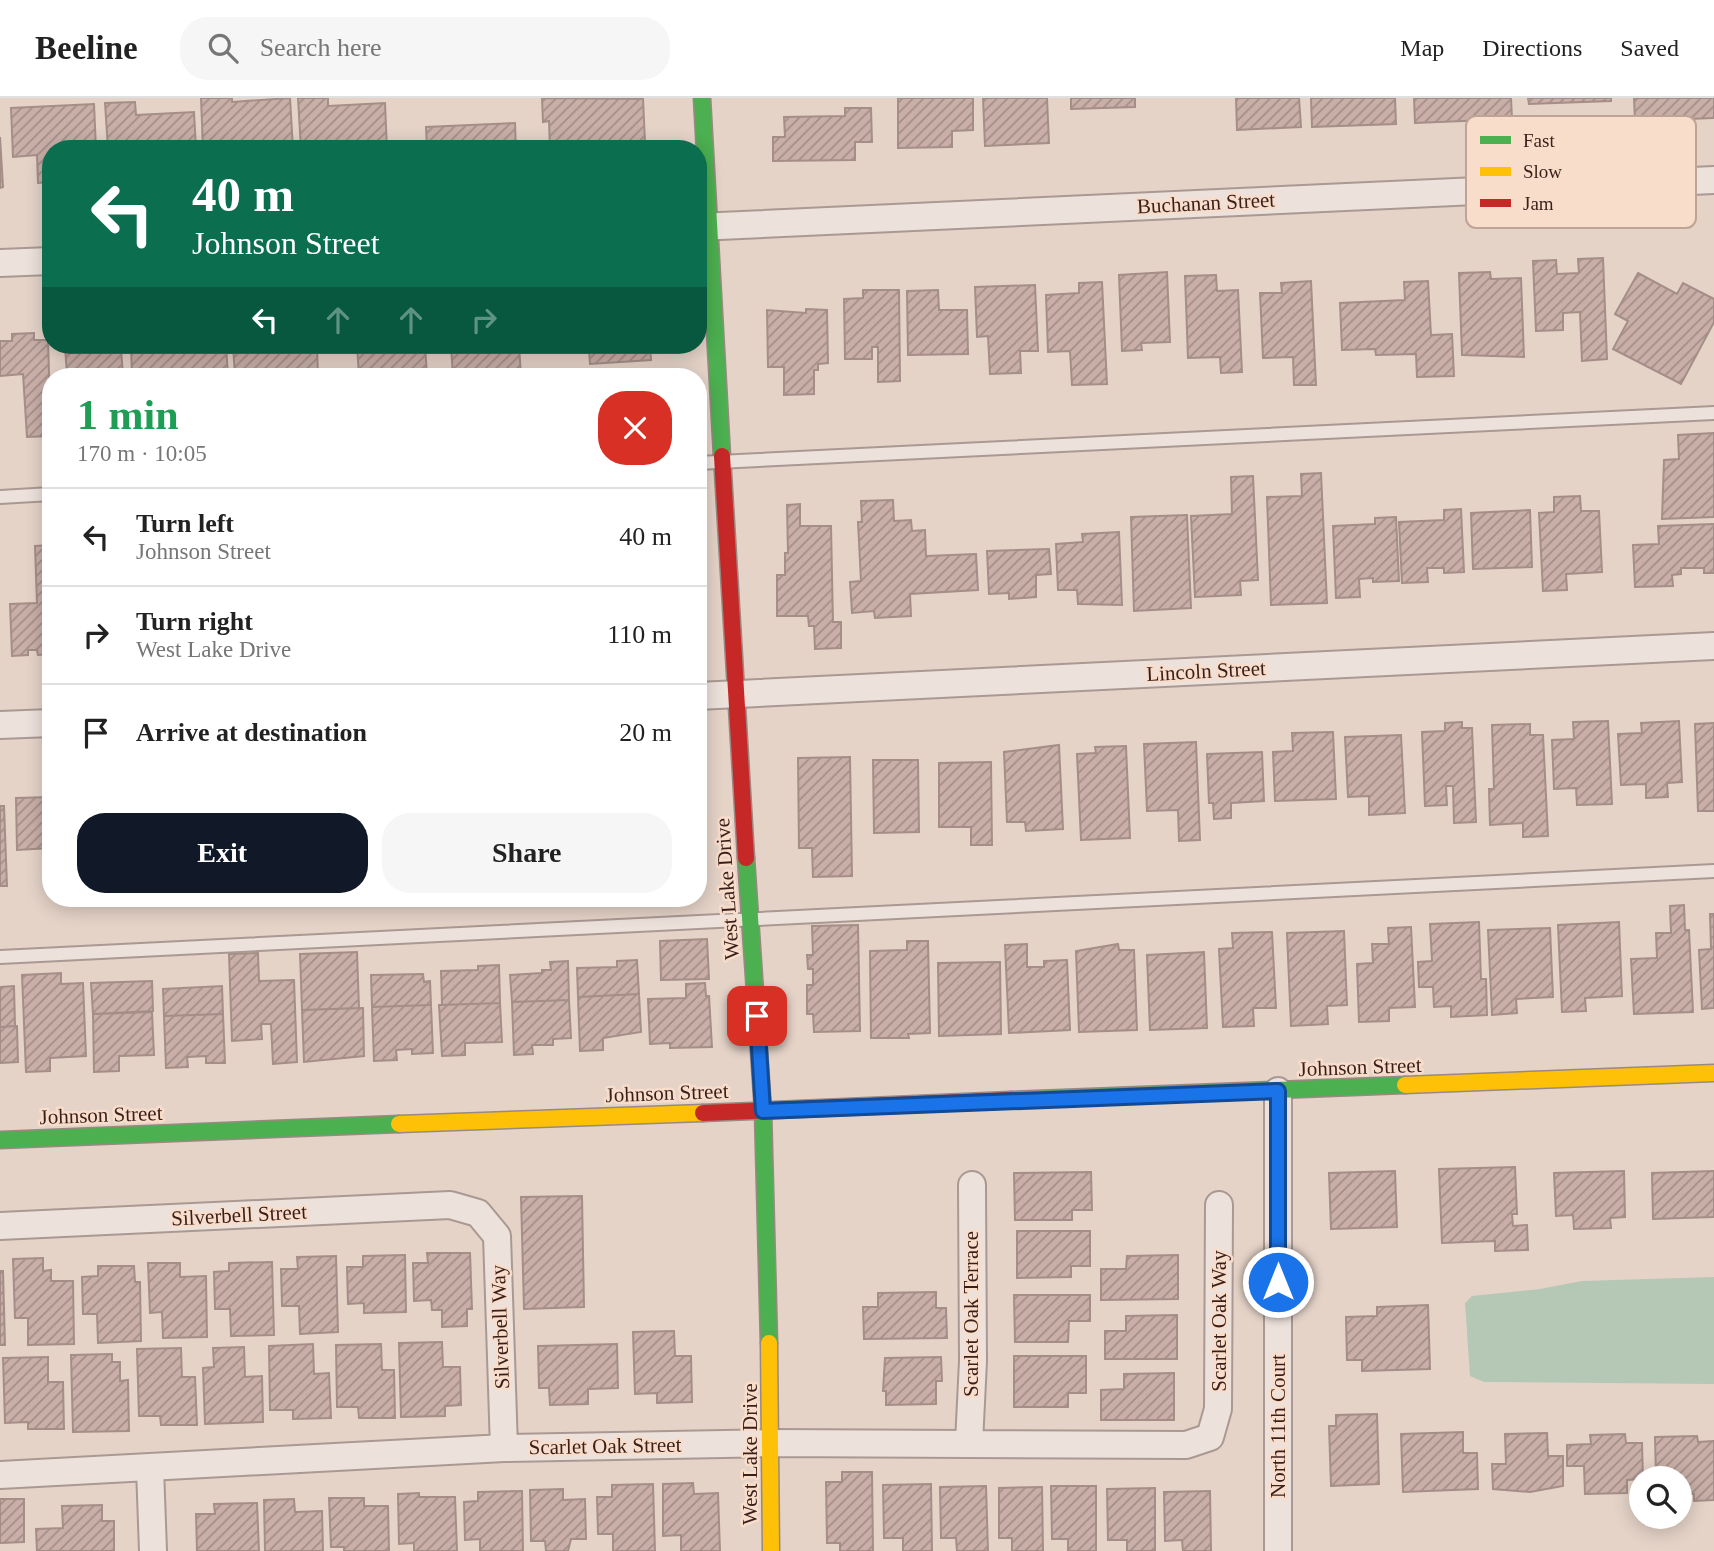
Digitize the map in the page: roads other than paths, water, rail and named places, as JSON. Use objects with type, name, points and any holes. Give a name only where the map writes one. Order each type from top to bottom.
[{"type":"street","name":"West Lake Drive","points":[[702,98],[703,140]]},
{"type":"street","name":"Buchanan Street","points":[[1696,181],[1714,180]]},
{"type":"street","name":"Buchanan Street","points":[[707,226],[1466,191]]},
{"type":"street","points":[[0,263],[42,261]]},
{"type":"street","name":"West Lake Drive","points":[[707,265],[763,1111],[772,1443],[771,1551]]},
{"type":"street","name":"Lincoln Street","points":[[707,696],[1714,646]]},
{"type":"street","points":[[0,725],[42,723]]},
{"type":"street","name":"Johnson Street","points":[[0,1140],[1714,1073]]},
{"type":"street","name":"North 11th Court","points":[[1278,1091],[1278,1551]]},
{"type":"street","name":"Scarlet Oak Terrace","points":[[969,1443],[973,1361],[972,1185]]},
{"type":"street","name":"Silverbell Street","points":[[0,1226],[450,1205],[478,1213]]},
{"type":"street","name":"Scarlet Oak Way","points":[[1210,1437],[1218,1409],[1219,1205]]},
{"type":"street","name":"Silverbell Way","points":[[478,1213],[497,1236],[504,1448]]},
{"type":"street","name":"Scarlet Oak Street","points":[[0,1475],[504,1448],[772,1443],[1186,1444],[1210,1437]]},
{"type":"street","points":[[150,1468],[153,1551]]},
{"type":"lane","points":[[707,462],[1714,413]]},
{"type":"lane","points":[[0,497],[42,495]]},
{"type":"lane","points":[[0,957],[1714,871]]}]
